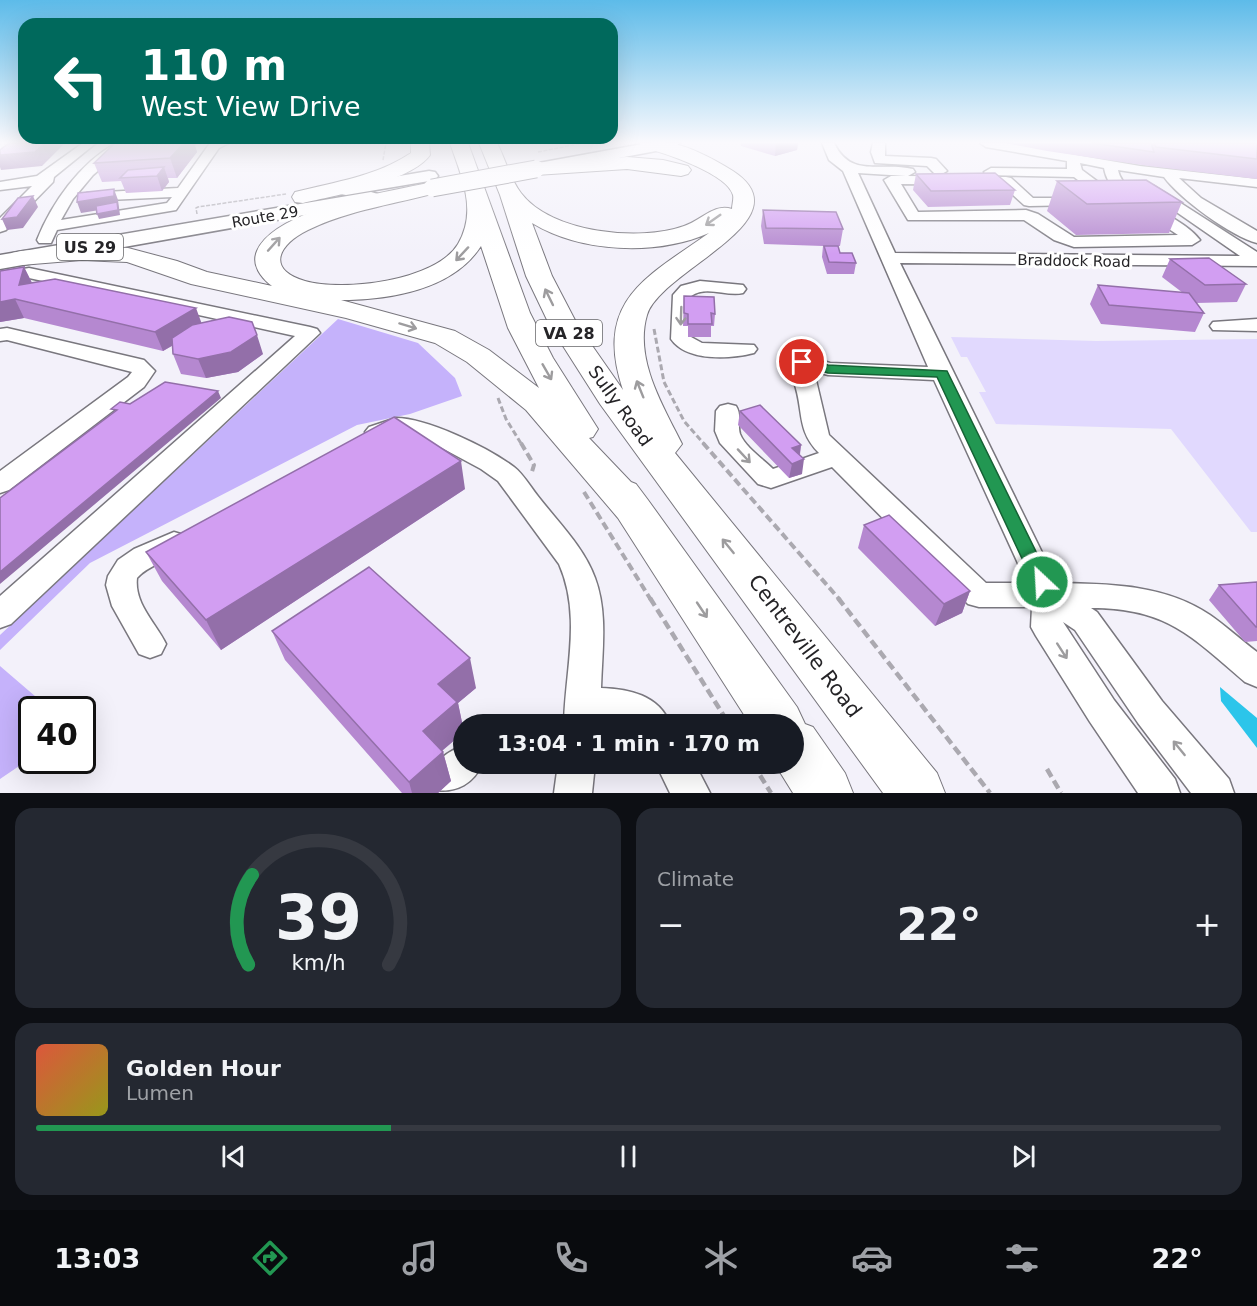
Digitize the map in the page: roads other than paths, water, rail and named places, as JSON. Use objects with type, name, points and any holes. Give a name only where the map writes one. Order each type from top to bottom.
[{"type":"highway","points":[[303,197],[368,180]]},
{"type":"highway","name":"VA 28","points":[[473,180],[509,296],[524,331],[560,395],[634,510],[772,714]]},
{"type":"highway","name":"Sully Road","points":[[504,180],[539,276],[563,324],[612,397],[690,500]]},
{"type":"highway","points":[[511,195],[531,213],[571,232],[608,238],[641,239],[676,235],[702,228],[721,215],[724,209],[724,196],[714,184],[706,180]]},
{"type":"highway","points":[[690,500],[634,374],[630,338],[632,318],[638,303],[676,266],[731,228],[744,203],[741,189],[734,180]]},
{"type":"highway","points":[[431,182],[299,226],[284,234],[272,245],[266,255],[267,265],[272,274],[280,279],[294,286],[316,291],[368,291],[420,279],[437,273],[457,260],[469,246],[476,228],[480,200]]},
{"type":"highway","points":[[165,221],[159,247],[168,266]]},
{"type":"highway","points":[[7,256],[114,254],[168,266],[200,278],[352,311],[445,338],[478,356],[504,374],[538,404],[634,510]]},
{"type":"highway","name":"Centreville Road","points":[[690,500],[746,568],[917,793]]},
{"type":"highway","points":[[804,760],[825,793]]},
{"type":"main road","name":"Route 29","points":[[7,256],[47,233],[165,221],[440,180]]},
{"type":"main road","name":"Route 29","points":[[7,256],[165,221],[303,197],[431,182]]},
{"type":"street","points":[[0,227],[40,185],[48,180]]},
{"type":"street","points":[[47,233],[67,198],[83,180]]},
{"type":"street","points":[[47,233],[136,213],[165,221],[191,180]]},
{"type":"street","points":[[854,180],[942,374],[1048,597],[1047,627],[1102,711],[1161,793]]},
{"type":"street","points":[[891,180],[913,216],[1026,215],[1035,218],[1057,237],[1074,242],[1192,240],[1138,201],[1115,180]]},
{"type":"street","points":[[1004,180],[1029,202],[1198,202]]},
{"type":"street","points":[[1092,180],[1116,201]]},
{"type":"street","points":[[1144,180],[1146,184],[1169,201],[1257,261]]},
{"type":"street","points":[[1172,180],[1198,202],[1257,238]]},
{"type":"street","points":[[1230,180],[1257,183]]},
{"type":"street","points":[[0,186],[79,184],[187,186]]},
{"type":"street","points":[[0,193],[40,185]]},
{"type":"street","points":[[67,198],[135,194],[187,186]]},
{"type":"street","points":[[135,194],[136,213]]},
{"type":"street","name":"Braddock Road","points":[[891,258],[1257,261]]},
{"type":"street","points":[[0,278],[29,273],[310,333],[0,615]]},
{"type":"street","points":[[737,289],[699,286],[684,292],[681,295],[681,339],[687,345],[699,348],[747,349]]},
{"type":"street","points":[[1220,326],[1257,325]]},
{"type":"street","points":[[0,335],[7,334],[136,365],[144,371],[136,382],[0,484]]},
{"type":"street","points":[[942,374],[828,369],[789,357],[805,380],[815,431],[819,439],[979,595],[1118,596],[1159,605],[1197,623],[1257,672]]},
{"type":"street","points":[[728,411],[727,431],[732,443],[767,478],[771,479],[837,456]]},
{"type":"street","points":[[358,442],[396,425],[408,425],[490,463],[507,475],[571,559],[585,594],[588,613],[583,714],[623,705],[646,714]]},
{"type":"street","points":[[150,644],[122,599],[121,581],[127,568],[200,528]]},
{"type":"street","points":[[1048,597],[1086,621],[1150,712],[1215,793]]},
{"type":"street","points":[[573,793],[575,774]]},
{"type":"water","points":[[1220,687],[1257,718],[1257,748],[1221,701]]}]
